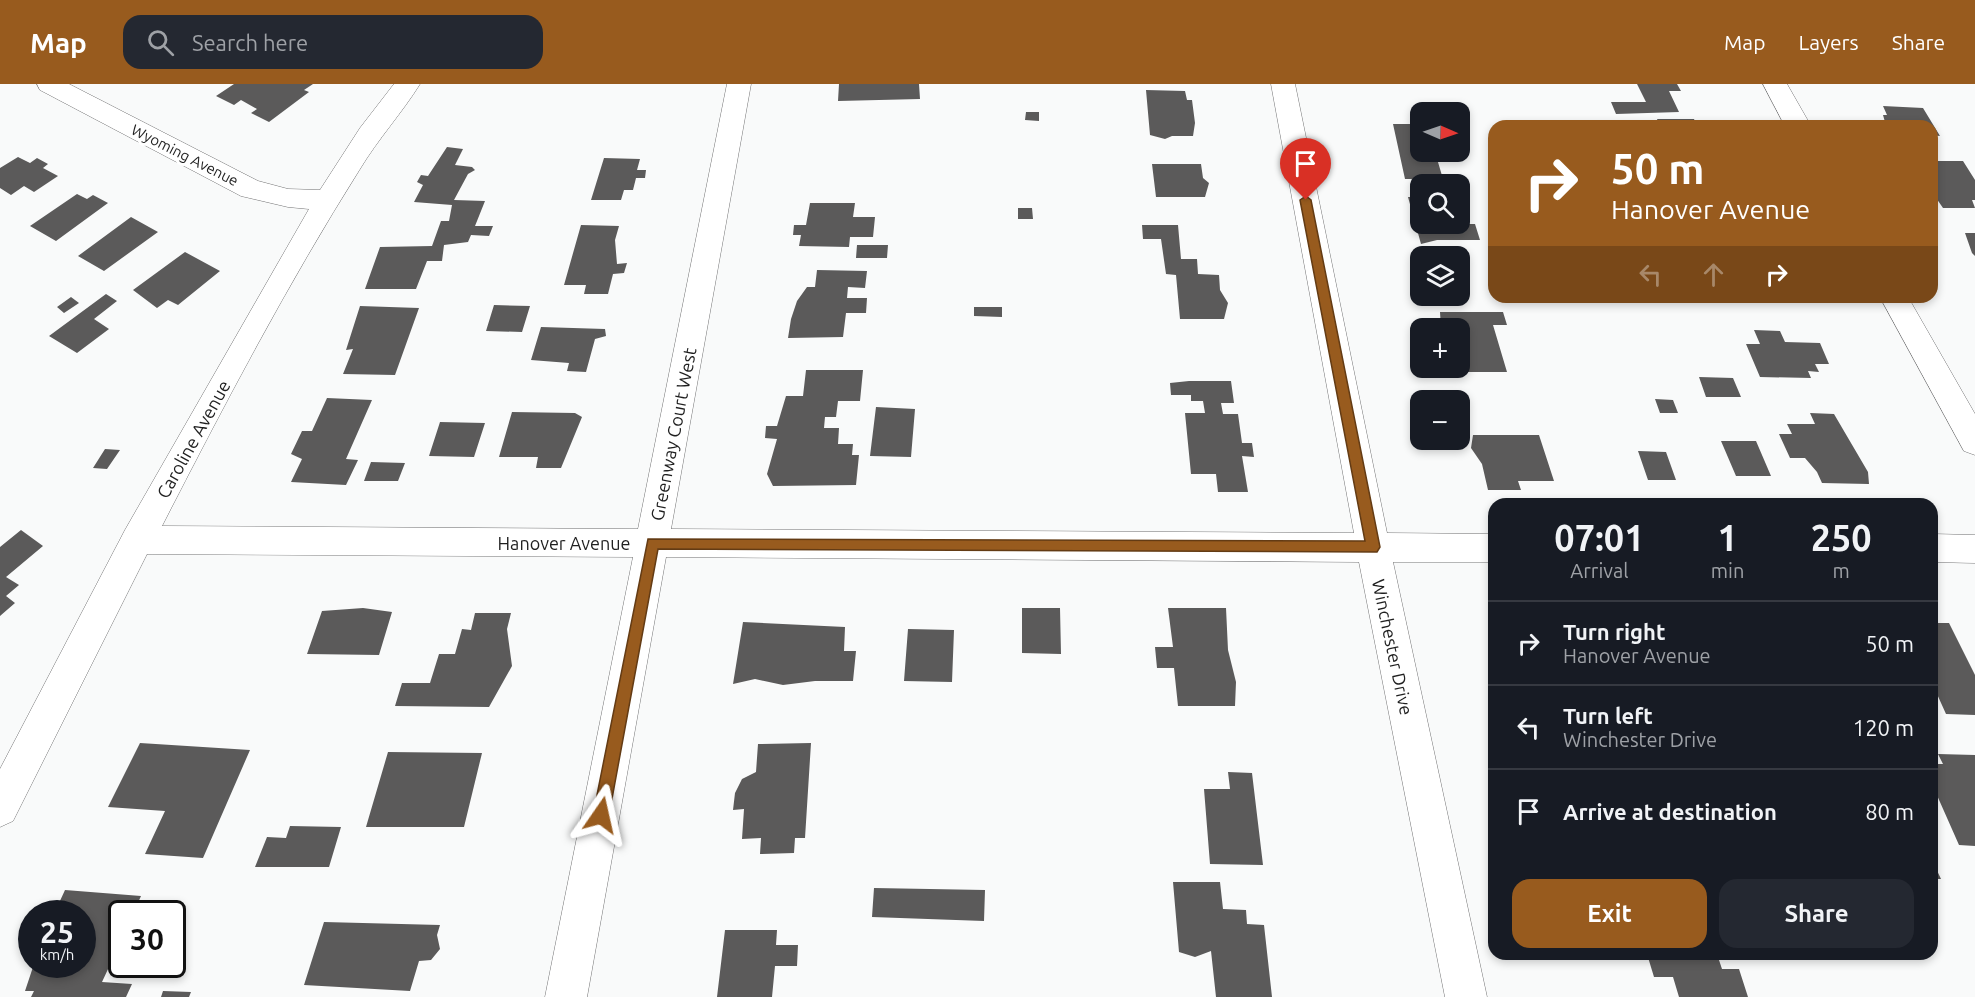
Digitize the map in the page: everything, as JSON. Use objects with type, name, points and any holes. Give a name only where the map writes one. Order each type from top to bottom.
[{"type":"street","name":"Wyoming Avenue","points":[[49,84],[250,189],[288,198],[328,200]]},
{"type":"street","name":"Caroline Avenue","points":[[0,808],[138,540],[246,340],[360,147],[408,84]]},
{"type":"street","name":"Greenway Court West","points":[[566,997],[738,84]]},
{"type":"street","name":"Winchester Drive","points":[[1283,84],[1373,547],[1466,997]]},
{"type":"street","points":[[1775,84],[1795,120]]},
{"type":"street","points":[[1897,303],[1975,442]]},
{"type":"street","name":"Hanover Avenue","points":[[138,540],[1488,548]]},
{"type":"street","points":[[1938,548],[1975,549]]},
{"type":"building","points":[[234,84],[313,84],[304,90],[309,92],[269,122],[251,113],[257,109],[241,100],[234,105],[216,96]]},
{"type":"building","points":[[839,84],[919,84],[920,99],[838,101]]},
{"type":"building","points":[[1637,84],[1677,84],[1681,91],[1669,91],[1679,112],[1616,114],[1611,102],[1646,102]]},
{"type":"building","points":[[1146,90],[1185,91],[1187,100],[1192,100],[1195,123],[1193,136],[1172,136],[1165,139],[1150,135]]},
{"type":"building","points":[[1883,106],[1923,108],[1930,120],[1884,120],[1883,115],[1887,115]]},
{"type":"building","points":[[1026,112],[1039,112],[1039,121],[1025,120]]},
{"type":"building","points":[[1657,119],[1694,120],[1657,120]]},
{"type":"building","points":[[1393,124],[1410,124],[1410,162],[1438,162],[1442,174],[1410,174],[1410,179],[1405,179]]},
{"type":"building","points":[[447,147],[463,149],[455,165],[472,167],[475,170],[468,174],[454,200],[485,201],[475,226],[493,226],[489,236],[471,235],[468,242],[444,245],[442,261],[427,261],[416,289],[365,289],[380,247],[432,246],[441,221],[449,221],[452,205],[414,202],[423,185],[417,182],[421,175],[428,176]]},
{"type":"building","points":[[18,157],[30,163],[37,158],[48,164],[43,168],[58,176],[34,192],[24,186],[11,195],[0,188],[0,168]]},
{"type":"building","points":[[604,158],[640,159],[637,170],[646,170],[645,178],[636,178],[633,190],[624,190],[621,200],[591,200]]},
{"type":"building","points":[[1938,161],[1963,161],[1975,180],[1975,200],[1972,200],[1975,208],[1943,208],[1938,201]]},
{"type":"building","points":[[1152,164],[1201,164],[1203,178],[1209,183],[1205,197],[1156,197]]},
{"type":"building","points":[[77,194],[87,199],[93,195],[108,203],[56,241],[30,226]]},
{"type":"building","points":[[810,203],[855,203],[853,217],[875,217],[873,237],[850,237],[849,247],[799,246],[801,235],[793,235],[794,225],[806,225]]},
{"type":"building","points":[[1018,208],[1032,208],[1033,219],[1018,219]]},
{"type":"building","points":[[131,217],[158,232],[104,271],[78,256]]},
{"type":"building","points":[[1470,224],[1475,224],[1480,240],[1437,240],[1421,244],[1418,234],[1470,234]]},
{"type":"building","points":[[581,225],[619,226],[615,240],[617,264],[627,263],[624,273],[613,274],[608,294],[584,294],[586,285],[564,285]]},
{"type":"building","points":[[1142,225],[1178,225],[1181,259],[1197,259],[1198,274],[1219,275],[1220,290],[1228,303],[1224,319],[1180,319],[1176,275],[1166,274],[1161,239],[1143,239]]},
{"type":"building","points":[[1965,233],[1975,233],[1975,256],[1972,253]]},
{"type":"building","points":[[857,245],[888,245],[887,258],[856,258]]},
{"type":"building","points":[[185,252],[220,271],[178,305],[168,300],[157,308],[133,290]]},
{"type":"building","points":[[817,270],[867,271],[865,288],[848,287],[847,298],[867,298],[866,313],[846,313],[843,337],[788,338],[797,301],[807,287],[815,287]]},
{"type":"building","points":[[106,294],[117,301],[94,319],[109,329],[77,353],[49,336]]},
{"type":"building","points":[[71,297],[79,303],[64,313],[57,307]]},
{"type":"building","points":[[494,305],[530,306],[522,332],[486,331]]},
{"type":"building","points":[[360,306],[419,308],[395,375],[343,374],[353,349],[346,350]]},
{"type":"building","points":[[974,307],[1002,307],[1002,317],[974,316]]},
{"type":"building","points":[[1440,312],[1503,312],[1507,325],[1493,325],[1507,372],[1470,372],[1470,318],[1440,318]]},
{"type":"building","points":[[541,327],[605,329],[606,336],[595,339],[586,372],[567,371],[569,363],[531,360]]},
{"type":"building","points":[[1754,330],[1780,331],[1785,342],[1820,343],[1829,364],[1815,364],[1819,372],[1808,371],[1811,378],[1760,377],[1746,344],[1760,344]]},
{"type":"building","points":[[806,370],[863,370],[860,401],[838,401],[836,417],[825,417],[824,428],[839,428],[838,444],[853,444],[852,455],[859,455],[856,485],[773,486],[767,474],[777,439],[765,438],[766,426],[777,426],[786,396],[803,396]]},
{"type":"building","points":[[1699,377],[1733,378],[1741,397],[1706,397]]},
{"type":"building","points":[[1231,381],[1234,403],[1221,403],[1223,414],[1238,414],[1242,443],[1252,443],[1254,457],[1242,456],[1248,492],[1218,492],[1216,474],[1191,474],[1185,413],[1205,413],[1203,401],[1191,401],[1191,395],[1171,395],[1170,383]]},
{"type":"building","points":[[327,398],[372,400],[346,459],[358,460],[346,485],[291,482],[302,459],[291,454],[302,431],[312,431]]},
{"type":"building","points":[[1655,399],[1673,400],[1678,413],[1660,413]]},
{"type":"building","points":[[876,407],[915,409],[911,457],[870,456]]},
{"type":"building","points":[[512,412],[575,413],[582,417],[561,468],[536,468],[538,457],[499,457]]},
{"type":"building","points":[[1810,413],[1834,414],[1868,472],[1869,484],[1822,483],[1817,472],[1805,458],[1790,458],[1779,434],[1792,434],[1787,424],[1815,424]]},
{"type":"building","points":[[440,422],[485,423],[474,457],[429,456]]},
{"type":"building","points":[[1473,435],[1539,435],[1554,481],[1518,481],[1521,490],[1488,490],[1482,464],[1471,448]]},
{"type":"building","points":[[1721,441],[1756,441],[1771,476],[1736,476]]},
{"type":"building","points":[[105,449],[120,450],[107,469],[93,468]]},
{"type":"building","points":[[1638,451],[1666,452],[1676,480],[1648,480]]},
{"type":"building","points":[[371,462],[405,463],[398,481],[364,481]]},
{"type":"building","points":[[21,530],[43,546],[6,577],[19,585],[6,596],[15,603],[0,616],[0,547]]},
{"type":"building","points":[[363,608],[392,612],[379,655],[307,654],[322,611]]},
{"type":"building","points":[[1022,608],[1060,608],[1061,654],[1022,653]]},
{"type":"building","points":[[1168,608],[1226,608],[1228,650],[1236,682],[1235,706],[1178,706],[1174,668],[1157,668],[1155,647],[1173,647]]},
{"type":"building","points":[[475,613],[511,613],[507,629],[512,666],[489,707],[395,706],[402,683],[430,683],[439,654],[455,654],[462,629],[471,630]]},
{"type":"building","points":[[743,622],[845,627],[844,651],[856,651],[853,681],[815,681],[783,685],[755,679],[733,684]]},
{"type":"building","points":[[1938,623],[1949,623],[1975,675],[1975,715],[1946,714],[1938,696]]},
{"type":"building","points":[[908,629],[954,630],[952,682],[904,681]]},
{"type":"building","points":[[140,743],[250,750],[203,858],[145,854],[165,811],[108,807]]},
{"type":"building","points":[[811,743],[805,838],[795,838],[794,853],[760,854],[761,838],[742,839],[744,809],[733,810],[735,793],[742,779],[756,772],[758,744]]},
{"type":"building","points":[[388,752],[482,753],[464,827],[366,827]]},
{"type":"building","points":[[1938,754],[1975,755],[1975,846],[1959,845],[1938,798],[1938,764],[1943,764]]},
{"type":"building","points":[[1228,772],[1252,773],[1263,865],[1210,864],[1204,789],[1230,789]]},
{"type":"building","points":[[290,826],[341,827],[329,867],[255,867],[267,837],[286,838]]},
{"type":"building","points":[[1173,882],[1220,882],[1223,909],[1246,910],[1247,924],[1264,925],[1272,997],[1216,997],[1211,951],[1195,957],[1179,952]]},
{"type":"building","points":[[874,888],[985,890],[984,921],[872,917]]},
{"type":"building","points":[[65,890],[141,896],[139,900],[108,900],[108,969],[102,982],[132,984],[126,997],[31,997],[34,991],[25,991],[29,978],[96,978],[96,900],[60,900]]},
{"type":"building","points":[[324,922],[440,925],[437,935],[440,949],[431,960],[419,961],[410,991],[304,985]]},
{"type":"building","points":[[725,930],[777,930],[776,945],[798,945],[797,966],[775,966],[772,997],[717,997]]},
{"type":"building","points":[[1649,960],[1719,960],[1722,969],[1739,969],[1748,997],[1679,997],[1673,977],[1654,977]]},
{"type":"building","points":[[163,991],[191,992],[189,997],[161,997]]},
{"type":"route","points":[[601,815],[652,543],[1373,547],[1306,200]]}]
